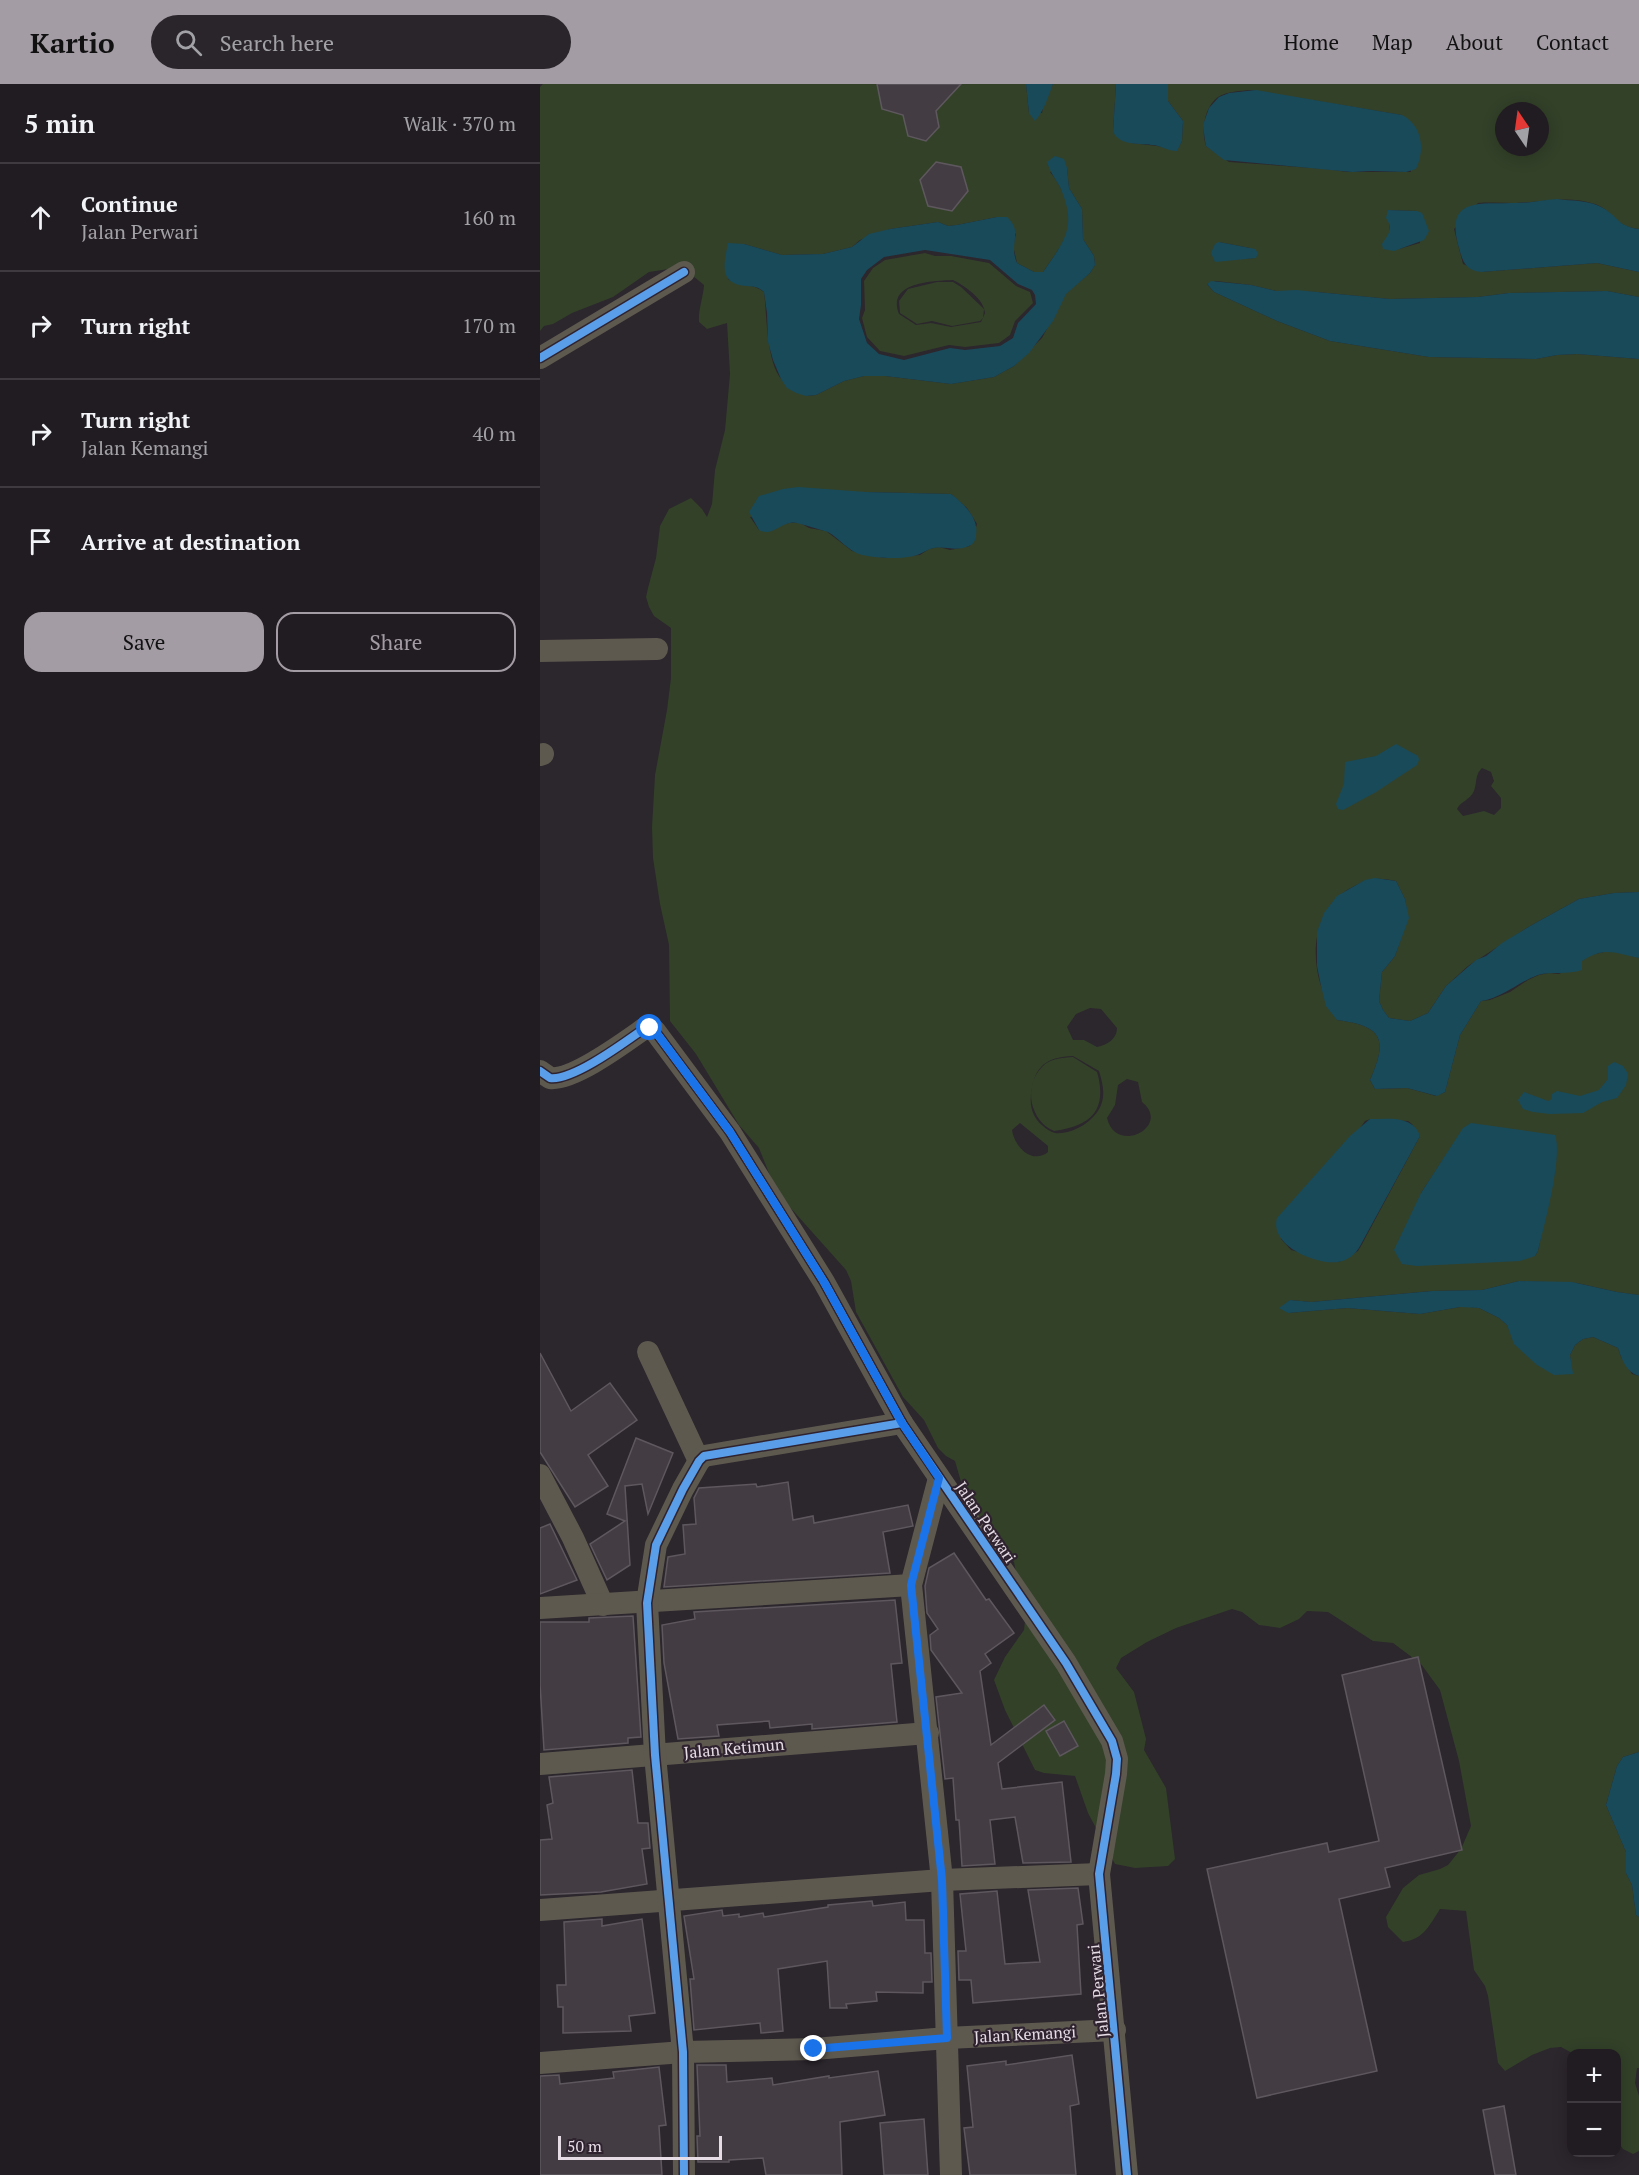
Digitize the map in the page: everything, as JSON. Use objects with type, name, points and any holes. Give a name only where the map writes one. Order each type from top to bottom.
[{"type":"street","points":[[540,358],[684,272]]},
{"type":"street","points":[[540,651],[657,649]]},
{"type":"street","name":"Jalan Perwari","points":[[540,1071],[550,1078],[560,1078],[607,1054],[645,1028],[655,1031],[736,1142],[824,1282],[902,1423],[1066,1663],[1116,1749],[1116,1774],[1099,1874],[1127,2175]]},
{"type":"street","points":[[648,1352],[699,1461]]},
{"type":"street","points":[[684,2175],[683,2052],[655,1755],[647,1603],[656,1545],[699,1461],[710,1454],[902,1423]]},
{"type":"street","points":[[540,1475],[573,1538],[603,1605]]},
{"type":"street","points":[[939,1478],[911,1585],[942,1880],[951,2175]]},
{"type":"street","points":[[540,1608],[911,1585]]},
{"type":"street","name":"Jalan Ketimun","points":[[540,1764],[928,1733]]},
{"type":"street","points":[[540,1910],[942,1880],[1099,1874]]},
{"type":"street","name":"Jalan Kemangi","points":[[540,2063],[683,2052],[814,2049],[947,2038],[1115,2030]]},
{"type":"green space","points":[[543,84],[1026,84],[1029,113],[1042,113],[1053,84],[1116,84],[1113,132],[1131,143],[1177,150],[1182,141],[1183,121],[1168,101],[1168,84],[1639,84],[1639,229],[1624,225],[1595,204],[1565,199],[1478,203],[1454,229],[1463,264],[1481,272],[1597,263],[1639,272],[1639,297],[1607,291],[1390,299],[1317,292],[1276,291],[1251,285],[1216,281],[1207,284],[1214,292],[1277,321],[1330,341],[1429,357],[1536,359],[1577,354],[1639,359],[1639,892],[1614,893],[1579,899],[1530,926],[1468,966],[1446,986],[1428,1013],[1410,1021],[1389,1018],[1379,1001],[1382,972],[1395,956],[1408,918],[1405,899],[1396,881],[1375,879],[1365,881],[1336,898],[1322,920],[1316,946],[1316,959],[1321,986],[1337,1020],[1364,1026],[1378,1037],[1379,1054],[1370,1080],[1375,1089],[1407,1088],[1436,1096],[1445,1092],[1460,1035],[1481,1001],[1510,992],[1539,975],[1559,974],[1591,955],[1612,950],[1639,958],[1639,1295],[1577,1283],[1519,1281],[1482,1290],[1431,1291],[1311,1302],[1290,1300],[1288,1313],[1347,1308],[1420,1314],[1460,1307],[1479,1308],[1499,1318],[1507,1325],[1511,1334],[1572,1374],[1570,1355],[1575,1345],[1583,1339],[1593,1337],[1618,1348],[1632,1374],[1639,1376],[1639,1752],[1623,1757],[1617,1766],[1606,1805],[1626,1852],[1626,1873],[1632,1885],[1636,1915],[1639,1917],[1639,2068],[1637,2068],[1635,2083],[1639,2096],[1639,2151],[1633,2154],[1621,2146],[1621,2049],[1567,2050],[1561,2047],[1550,2048],[1532,2055],[1505,2071],[1498,2063],[1485,1986],[1474,1970],[1466,1911],[1440,1909],[1421,1935],[1403,1942],[1388,1927],[1386,1917],[1403,1888],[1419,1875],[1448,1865],[1461,1849],[1471,1826],[1459,1761],[1440,1690],[1421,1664],[1393,1643],[1373,1641],[1328,1612],[1307,1611],[1299,1619],[1280,1628],[1259,1625],[1242,1612],[1232,1609],[1176,1628],[1121,1658],[1116,1668],[1134,1692],[1146,1739],[1144,1750],[1166,1788],[1175,1859],[1168,1866],[1135,1868],[1115,1864],[1088,1813],[1075,1776],[1035,1770],[1005,1710],[994,1680],[1005,1657],[1024,1630],[1025,1620],[1014,1562],[989,1542],[968,1506],[955,1461],[938,1448],[924,1420],[903,1397],[856,1312],[851,1281],[846,1270],[788,1205],[771,1178],[759,1148],[739,1125],[696,1054],[670,1021],[669,945],[653,858],[652,827],[655,775],[671,678],[671,628],[654,616],[646,597],[656,558],[660,526],[669,509],[691,498],[707,517],[712,504],[715,470],[725,430],[730,374],[727,323],[707,329],[699,322],[704,285],[682,267],[649,272],[613,297],[544,326],[540,331],[540,87]],"holes":[[[1251,90],[1402,115],[1411,172],[1347,172],[1229,162],[1206,146],[1204,127],[1207,113],[1213,101],[1218,97],[1230,92]],[[1067,168],[1069,188],[1082,209],[1083,239],[1094,256],[1095,265],[1090,273],[1066,293],[1042,338],[1014,366],[994,377],[951,384],[885,376],[864,376],[844,381],[816,395],[806,396],[784,382],[777,372],[770,350],[764,292],[728,279],[744,244],[782,255],[823,254],[852,247],[860,240],[890,229],[938,222],[948,226],[957,225],[997,217],[1016,234],[1013,245],[1017,263],[1034,272],[1043,272],[1066,235],[1069,219],[1063,193],[1050,172]],[[1388,210],[1417,211],[1420,243],[1399,249],[1390,232]],[[1219,242],[1250,248],[1256,258],[1225,260]],[[866,492],[951,494],[967,508],[977,524],[970,546],[950,550],[939,547],[929,549],[920,555],[884,558],[852,551],[826,531],[809,528],[800,523],[789,523],[759,530],[750,517]],[[1482,768],[1491,772],[1494,781],[1491,786],[1501,798],[1501,808],[1494,815],[1484,811],[1463,816],[1457,809],[1472,794]],[[1090,1008],[1101,1009],[1117,1028],[1117,1032],[1111,1041],[1097,1047],[1084,1040],[1073,1040],[1067,1027],[1076,1014]],[[1073,1056],[1099,1071],[1103,1094],[1099,1109],[1090,1120],[1069,1132],[1053,1133],[1038,1121],[1032,1111],[1031,1093],[1040,1068],[1049,1061]],[[1127,1079],[1138,1082],[1142,1102],[1149,1111],[1150,1120],[1146,1128],[1130,1136],[1120,1135],[1112,1129],[1107,1118],[1115,1105],[1118,1085]],[[1370,1119],[1408,1121],[1412,1124],[1420,1136],[1358,1251],[1339,1262],[1291,1250],[1281,1239],[1365,1121]],[[1020,1123],[1048,1146],[1048,1152],[1036,1156],[1025,1152],[1016,1142],[1012,1130]],[[1458,1137],[1555,1170],[1535,1256],[1421,1193]]]},
{"type":"green space","points":[[925,253],[989,263],[1016,286],[1030,292],[1033,303],[1015,321],[1010,335],[999,343],[965,347],[949,345],[904,356],[880,351],[867,337],[862,318],[865,310],[864,281],[873,268],[885,260]],"holes":[[[953,280],[968,289],[981,303],[985,313],[981,322],[951,327],[931,323],[916,325],[899,314],[897,303],[899,295],[905,289],[934,281]]]},
{"type":"green space","points":[[937,282],[953,282],[961,287],[984,309],[983,318],[980,321],[952,326],[932,321],[917,324],[900,313],[899,301],[908,289]]},
{"type":"green space","points":[[1073,1057],[1097,1072],[1100,1085],[1098,1106],[1087,1120],[1067,1129],[1054,1131],[1039,1119],[1035,1111],[1031,1093],[1032,1084],[1045,1064],[1056,1059]]},
{"type":"water","points":[[1026,84],[1053,84],[1035,121],[1029,113]]},
{"type":"water","points":[[1116,84],[1168,84],[1168,101],[1183,121],[1182,141],[1177,151],[1152,145],[1133,144],[1117,137],[1113,132]]},
{"type":"water","points":[[1256,90],[1402,115],[1414,125],[1420,139],[1421,154],[1416,169],[1406,172],[1352,172],[1224,160],[1206,146],[1203,125],[1209,108],[1219,97],[1229,93]]},
{"type":"water","points":[[1055,156],[1064,159],[1069,188],[1082,209],[1083,239],[1094,256],[1095,265],[1090,273],[1066,294],[1053,321],[1029,353],[1014,366],[994,377],[951,384],[885,376],[864,376],[844,381],[816,395],[806,396],[787,388],[773,360],[768,342],[764,292],[756,287],[738,284],[727,277],[725,258],[728,243],[744,244],[782,255],[823,254],[852,247],[869,234],[890,229],[938,222],[948,226],[1007,217],[1014,228],[1017,263],[1034,272],[1043,272],[1063,241],[1068,222],[1065,200],[1047,162]],"holes":[[[925,250],[990,260],[1018,284],[1032,290],[1035,295],[1036,304],[1018,323],[1013,338],[1000,346],[965,350],[950,348],[904,360],[879,354],[867,343],[859,319],[861,279],[867,270],[884,257]]]},
{"type":"water","points":[[1557,199],[1598,205],[1622,224],[1639,229],[1639,272],[1597,263],[1481,272],[1472,270],[1466,265],[1460,253],[1456,231],[1456,220],[1461,212],[1478,204]]},
{"type":"water","points":[[1388,210],[1422,213],[1429,231],[1424,240],[1394,251],[1383,249],[1382,244],[1390,229],[1386,218]]},
{"type":"water","points":[[1219,242],[1255,249],[1258,253],[1256,258],[1215,262],[1211,253],[1215,244]]},
{"type":"water","points":[[1211,281],[1251,285],[1276,291],[1296,290],[1390,299],[1607,291],[1639,297],[1639,359],[1577,354],[1536,359],[1429,357],[1330,341],[1277,321],[1214,292],[1207,284]]},
{"type":"water","points":[[798,487],[866,492],[951,494],[973,517],[976,538],[972,544],[964,548],[934,548],[911,557],[890,558],[862,555],[848,548],[828,532],[797,523],[792,522],[769,532],[759,530],[749,512],[759,496]]},
{"type":"water","points":[[1396,744],[1418,756],[1417,765],[1376,792],[1343,810],[1338,809],[1336,804],[1344,784],[1345,762],[1376,756]]},
{"type":"water","points":[[1375,878],[1396,881],[1405,899],[1409,918],[1395,956],[1382,972],[1379,1001],[1389,1018],[1410,1021],[1428,1013],[1446,986],[1476,960],[1579,899],[1614,893],[1639,892],[1639,958],[1604,952],[1582,961],[1582,970],[1538,975],[1496,997],[1481,1001],[1460,1035],[1445,1092],[1437,1096],[1407,1088],[1375,1089],[1370,1080],[1379,1054],[1378,1037],[1364,1026],[1337,1020],[1326,1006],[1317,966],[1317,932],[1324,913],[1337,896],[1365,880]]},
{"type":"water","points":[[1614,1062],[1623,1066],[1628,1074],[1626,1085],[1617,1098],[1602,1102],[1583,1113],[1533,1112],[1523,1109],[1518,1100],[1524,1092],[1548,1101],[1557,1091],[1580,1096],[1599,1090],[1608,1079],[1608,1066]]},
{"type":"water","points":[[1370,1119],[1406,1121],[1417,1129],[1420,1136],[1354,1254],[1348,1259],[1329,1262],[1297,1252],[1280,1237],[1276,1228],[1277,1218],[1350,1136]]},
{"type":"water","points":[[1471,1123],[1555,1135],[1557,1159],[1555,1175],[1538,1251],[1535,1256],[1520,1261],[1417,1266],[1402,1264],[1394,1250],[1421,1193],[1463,1128]]},
{"type":"water","points":[[1519,1281],[1572,1282],[1639,1295],[1639,1376],[1628,1369],[1618,1348],[1593,1337],[1583,1339],[1575,1345],[1570,1355],[1573,1374],[1554,1375],[1537,1365],[1514,1344],[1507,1325],[1499,1318],[1479,1308],[1460,1307],[1420,1314],[1347,1308],[1288,1313],[1279,1308],[1290,1300],[1311,1302],[1432,1291],[1482,1290]]},
{"type":"water","points":[[1639,1752],[1639,1917],[1636,1915],[1632,1885],[1626,1873],[1626,1852],[1606,1805],[1617,1766],[1623,1757]]},
{"type":"building","points":[[877,84],[961,84],[936,111],[939,127],[926,141],[908,136],[903,115],[882,109]]},
{"type":"building","points":[[936,162],[961,167],[968,191],[952,211],[928,206],[920,180]]},
{"type":"building","points":[[540,1353],[571,1411],[610,1383],[637,1420],[588,1455],[608,1486],[575,1507],[540,1452]]},
{"type":"building","points":[[636,1438],[673,1453],[648,1514],[642,1484],[625,1486],[630,1565],[607,1580],[590,1544],[625,1521],[607,1514]]},
{"type":"building","points":[[788,1482],[793,1520],[813,1516],[814,1523],[908,1505],[913,1526],[883,1532],[890,1573],[664,1587],[668,1557],[685,1554],[683,1525],[696,1524],[694,1498],[699,1488],[756,1484],[757,1487]]},
{"type":"building","points":[[550,1524],[577,1580],[540,1594],[540,1528]]},
{"type":"building","points":[[954,1553],[986,1600],[989,1599],[1014,1633],[985,1654],[991,1663],[980,1671],[991,1745],[1044,1705],[1055,1720],[998,1763],[1002,1789],[1062,1782],[1071,1862],[1023,1863],[1015,1817],[990,1820],[995,1864],[962,1866],[953,1778],[945,1779],[936,1697],[962,1693],[931,1650],[930,1635],[938,1629],[927,1613],[925,1586],[929,1568]]},
{"type":"building","points":[[895,1600],[902,1663],[891,1664],[897,1722],[812,1729],[812,1724],[770,1728],[769,1721],[717,1725],[719,1736],[678,1739],[664,1663],[662,1625],[695,1619],[694,1612]]},
{"type":"building","points":[[633,1616],[641,1737],[628,1738],[628,1743],[544,1750],[540,1684],[540,1622],[589,1622],[589,1618]]},
{"type":"building","points":[[1418,1657],[1462,1850],[1385,1868],[1390,1887],[1339,1899],[1377,2071],[1257,2098],[1207,1869],[1327,1843],[1329,1852],[1379,1841],[1342,1675]]},
{"type":"building","points":[[1064,1721],[1078,1746],[1060,1756],[1046,1731]]},
{"type":"building","points":[[632,1770],[638,1823],[648,1823],[650,1848],[642,1849],[647,1884],[601,1892],[540,1895],[540,1840],[552,1839],[547,1805],[553,1803],[549,1777]]},
{"type":"building","points":[[1078,1888],[1083,1924],[1077,1925],[1081,1994],[973,2003],[971,1980],[959,1980],[958,1951],[966,1951],[960,1894],[997,1891],[1005,1964],[1040,1962],[1028,1890]]},
{"type":"building","points":[[872,1901],[873,1906],[905,1902],[906,1920],[924,1920],[925,1953],[931,1953],[932,1982],[923,1982],[923,1993],[876,1992],[877,2001],[846,2004],[847,2008],[830,2008],[827,1961],[778,1969],[783,2031],[761,2033],[760,2023],[694,2030],[690,1979],[694,1979],[684,1916],[722,1910],[723,1916],[739,1914],[739,1917],[763,1913],[764,1917],[828,1907],[828,1905]]},
{"type":"building","points":[[602,1919],[602,1926],[642,1919],[655,2013],[629,2016],[631,2031],[563,2033],[563,2007],[558,2007],[557,1985],[566,1985],[564,1922]]},
{"type":"building","points":[[1072,2055],[1079,2104],[1070,2106],[1076,2175],[970,2175],[964,2128],[973,2127],[967,2066],[1006,2061],[1006,2065]]},
{"type":"building","points":[[697,2065],[726,2065],[727,2082],[772,2078],[773,2085],[878,2071],[885,2115],[840,2122],[842,2175],[766,2175],[763,2158],[729,2160],[729,2162],[698,2162],[697,2136],[700,2136]]},
{"type":"building","points":[[659,2067],[666,2125],[659,2126],[662,2175],[540,2175],[540,2076],[559,2075],[560,2084],[614,2078],[613,2072]]},
{"type":"building","points":[[1504,2106],[1516,2175],[1495,2175],[1483,2110]]},
{"type":"building","points":[[924,2119],[928,2175],[884,2175],[880,2123]]},
{"type":"cycle path","points":[[540,358],[684,272]]},
{"type":"cycle path","points":[[540,1071],[550,1078],[572,1073],[612,1051],[645,1028],[650,1027],[655,1031],[730,1132],[824,1282],[902,1423],[1066,1663],[1112,1741],[1117,1759],[1116,1774],[1099,1874],[1127,2175]]},
{"type":"cycle path","points":[[684,2175],[683,2052],[655,1755],[647,1603],[656,1545],[683,1489],[704,1456],[902,1423]]},
{"type":"route","points":[[650,1028],[655,1031],[730,1132],[824,1282],[902,1423],[939,1478],[911,1585],[942,1880],[947,2038],[814,2049]]}]
